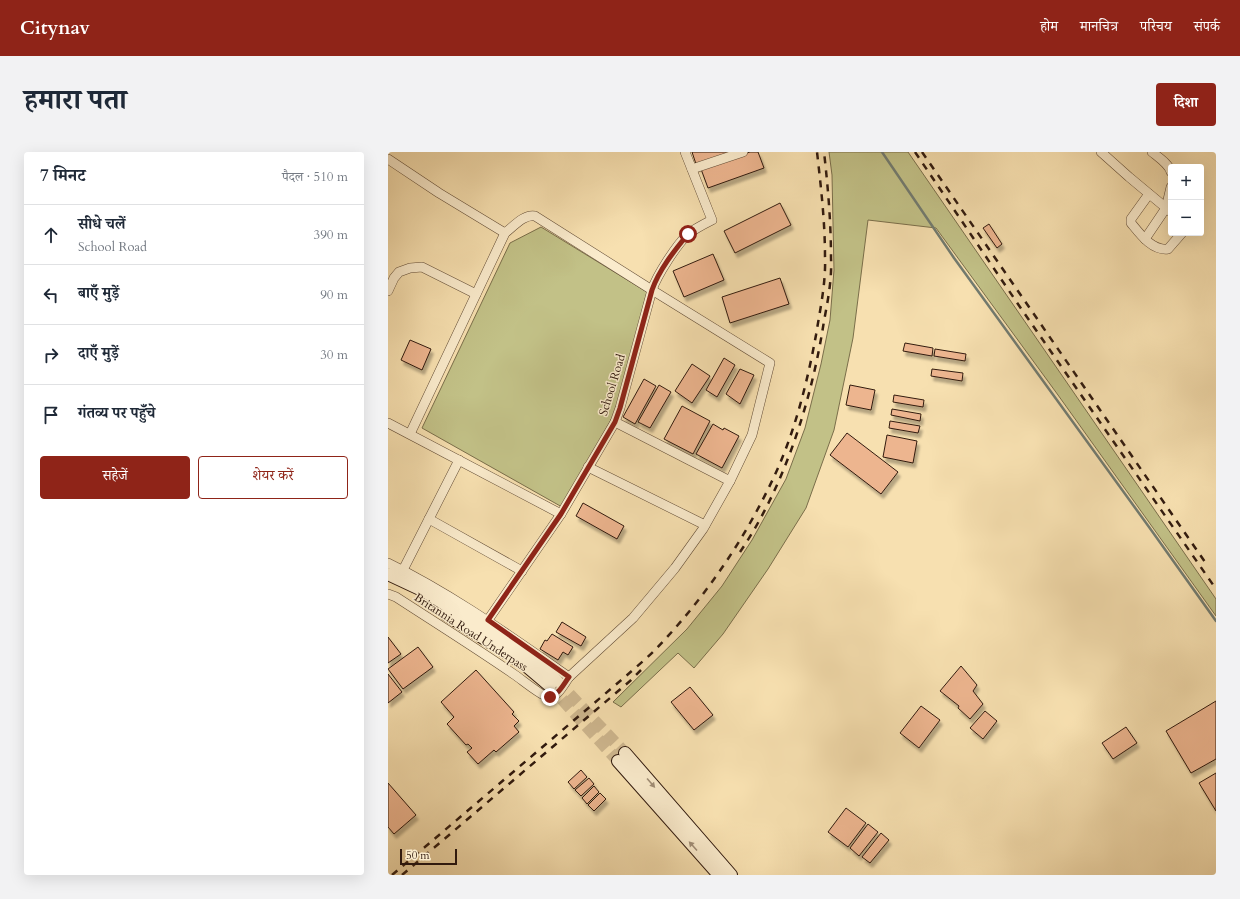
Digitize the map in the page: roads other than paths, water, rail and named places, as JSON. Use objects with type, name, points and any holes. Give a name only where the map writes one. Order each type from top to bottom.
[{"type":"main road","name":"Britannia Road Underpass","points":[[388,574],[422,590],[530,657],[559,681]]},
{"type":"main road","name":"Britannia Road Underpass","points":[[388,583],[419,597],[517,660],[559,681]]},
{"type":"main road","points":[[719,875],[622,757],[731,875]]},
{"type":"street","name":"School Road","points":[[488,620],[561,514],[615,422],[656,280],[676,248],[688,234],[712,220],[685,152]]},
{"type":"street","points":[[692,169],[744,152]]},
{"type":"street","points":[[1101,152],[1168,210],[1145,239]]},
{"type":"street","points":[[1152,152],[1168,167]]},
{"type":"street","points":[[388,159],[439,193],[505,233]]},
{"type":"street","points":[[1149,194],[1132,219],[1131,223],[1145,239],[1157,248],[1163,250],[1168,249],[1179,236]]},
{"type":"street","points":[[388,594],[396,597],[480,651],[531,686],[544,697],[555,696],[558,693],[559,681],[633,618],[675,568],[705,525],[730,481],[752,435],[770,363],[535,216],[530,215],[505,233],[410,434]]},
{"type":"street","points":[[388,291],[394,278],[399,272],[410,268],[422,267],[476,294]]},
{"type":"street","points":[[615,422],[730,481]]},
{"type":"street","points":[[388,423],[561,514]]},
{"type":"street","points":[[403,570],[459,460]]},
{"type":"street","points":[[588,468],[705,525]]},
{"type":"street","points":[[429,519],[522,570]]},
{"type":"street","points":[[388,563],[403,570],[488,620],[559,681]]},
{"type":"waterway","points":[[882,152],[954,258],[1216,621]]},
{"type":"tunnel","points":[[557,681],[625,753]]},
{"type":"tunnel","points":[[550,686],[618,761]]},
{"type":"railway","points":[[392,875],[652,653],[692,609],[739,541],[778,468],[801,403],[813,352],[825,277],[824,218],[817,152]]},
{"type":"railway","points":[[740,552],[756,526],[783,470],[804,411],[819,351],[828,297],[831,266],[830,218],[824,152]]},
{"type":"railway","points":[[915,152],[1020,307],[1216,589]]},
{"type":"railway","points":[[922,152],[1205,562]]},
{"type":"railway","points":[[402,875],[641,670]]}]
